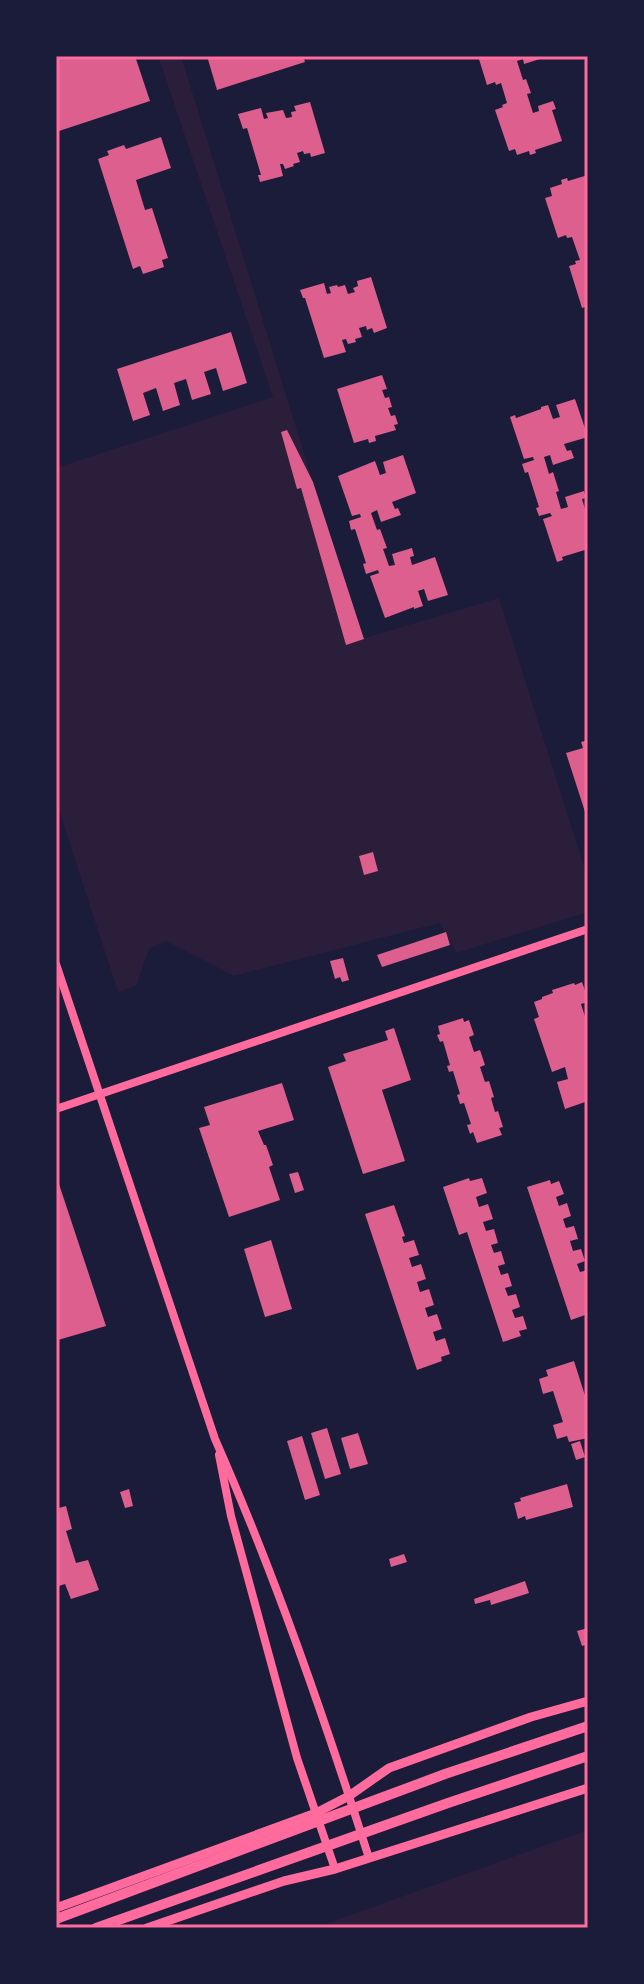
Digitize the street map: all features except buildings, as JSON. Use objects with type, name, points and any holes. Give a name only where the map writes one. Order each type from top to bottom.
[{"type":"highway","points":[[56,1919],[445,1774],[588,1726]]},
{"type":"highway","points":[[96,1928],[588,1756]]},
{"type":"main road","points":[[56,1908],[316,1813],[349,1796],[389,1768],[531,1717],[588,1701]]},
{"type":"main road","points":[[147,1928],[284,1881],[335,1869],[588,1788]]},
{"type":"street","points":[[56,1109],[588,929]]},
{"type":"street","points":[[56,964],[215,1439],[245,1507],[333,1745],[369,1858]]},
{"type":"street","points":[[215,1439],[231,1516],[297,1758],[335,1869]]},
{"type":"shaded area","points":[[158,56],[181,56],[313,482],[296,448],[358,640],[499,598],[588,879],[588,912],[456,953],[440,923],[234,976],[166,941],[149,949],[136,986],[118,992],[56,801],[56,468],[273,397]]},
{"type":"shaded area","points":[[588,1830],[588,1928],[314,1928]]}]
